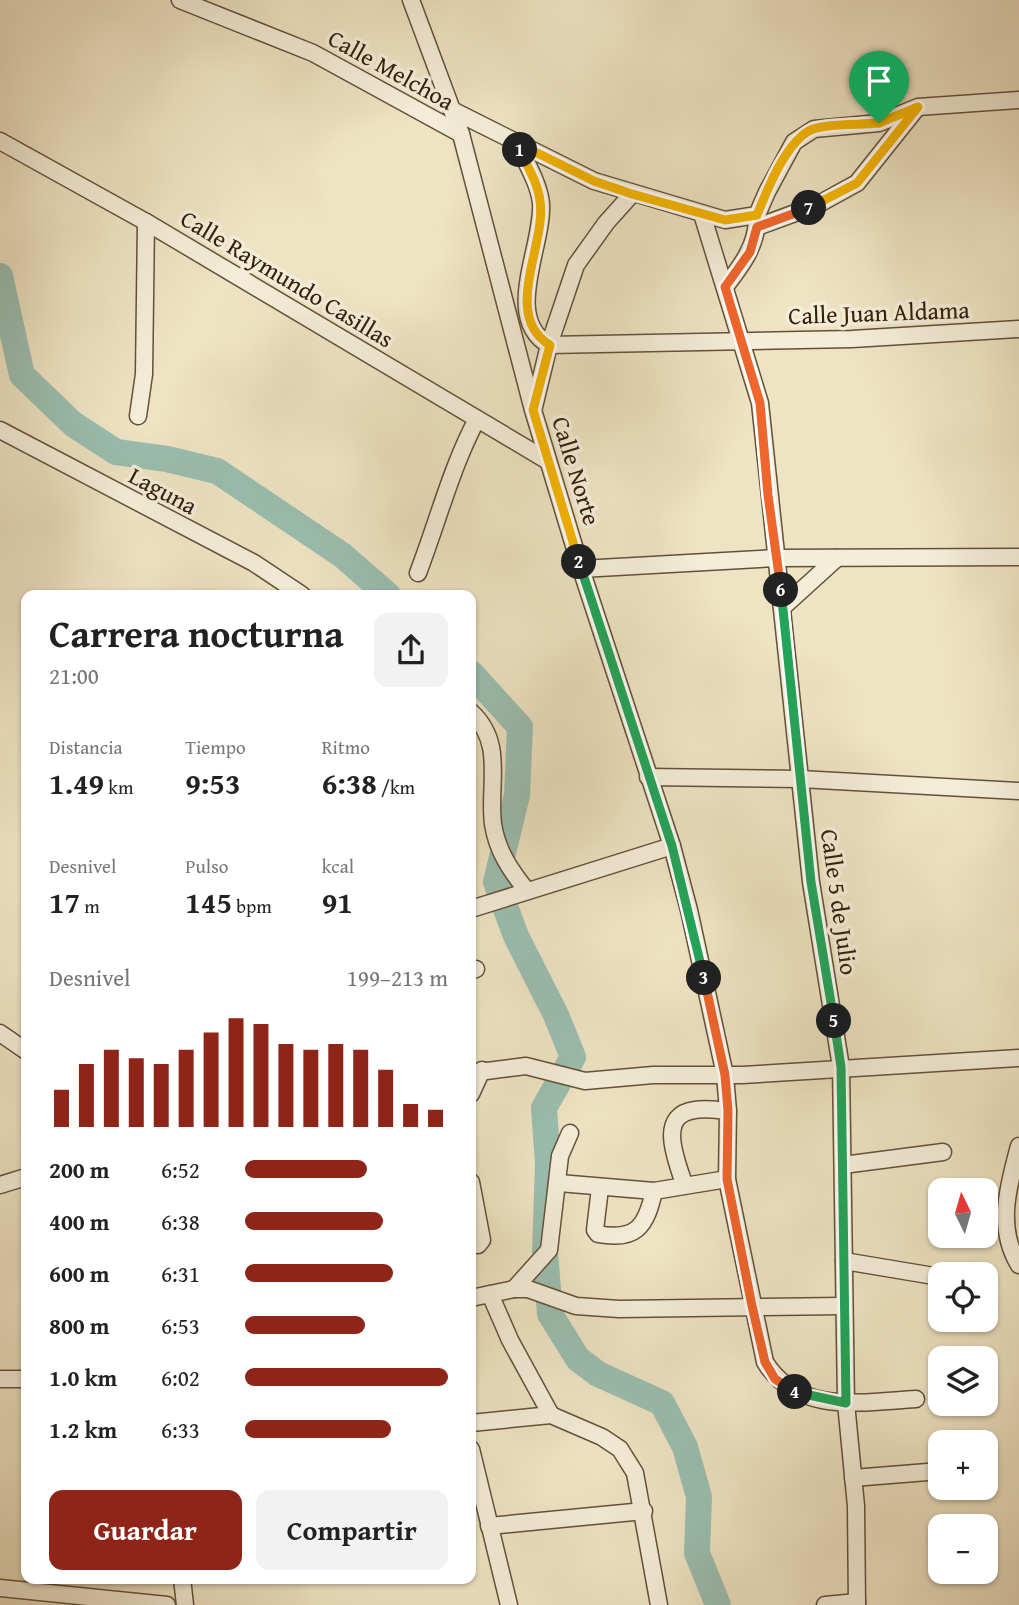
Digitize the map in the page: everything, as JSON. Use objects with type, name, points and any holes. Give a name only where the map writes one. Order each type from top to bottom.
[{"type":"street","name":"Calle Melchoa","points":[[180,0],[313,53],[461,134]]},
{"type":"street","name":"Calle Norte","points":[[411,0],[461,134],[548,461],[672,846],[689,909],[725,1075],[728,1111],[727,1179],[765,1362],[775,1379],[792,1391],[811,1397],[846,1403],[916,1399]]},
{"type":"street","points":[[725,287],[750,252],[767,192],[794,142],[814,129],[879,123],[918,107],[1019,100]]},
{"type":"street","points":[[452,110],[594,181],[725,220],[757,221],[817,205],[857,183],[918,107]]},
{"type":"street","name":"Calle Raymundo Casillas","points":[[0,141],[146,222],[548,461]]},
{"type":"street","points":[[517,143],[541,202],[530,273],[528,312],[536,334],[550,345]]},
{"type":"street","points":[[533,410],[550,345],[576,265],[606,223],[632,194]]},
{"type":"street","name":"Calle 5 de Julio","points":[[702,214],[760,403],[811,882],[841,1067],[843,1306],[857,1603]]},
{"type":"street","points":[[138,416],[144,374],[146,222]]},
{"type":"street","name":"Calle Juan Aldama","points":[[550,345],[852,339],[1019,329]]},
{"type":"street","points":[[418,573],[457,460],[477,419]]},
{"type":"street","name":"Laguna","points":[[0,430],[254,563],[294,590]]},
{"type":"street","points":[[581,569],[776,558],[1019,557]]},
{"type":"street","points":[[783,607],[837,558]]},
{"type":"street","points":[[476,717],[482,722],[491,745],[495,780],[493,822],[497,842],[513,873],[519,894]]},
{"type":"street","points":[[648,777],[800,779],[1019,791]]},
{"type":"street","points":[[478,907],[672,846]]},
{"type":"street","points":[[0,1033],[21,1048]]},
{"type":"street","points":[[476,1071],[526,1066],[585,1081],[653,1074],[725,1075],[1019,1058]]},
{"type":"street","points":[[684,1184],[671,1137],[674,1121],[683,1113],[695,1110],[728,1111]]},
{"type":"street","points":[[522,1286],[549,1250],[559,1183],[560,1156],[570,1133]]},
{"type":"street","points":[[1019,1146],[1004,1212],[1006,1236],[1019,1265]]},
{"type":"street","points":[[843,1165],[943,1152]]},
{"type":"street","points":[[0,1185],[21,1179]]},
{"type":"street","points":[[559,1183],[654,1191],[727,1179]]},
{"type":"street","points":[[600,1188],[595,1230],[598,1234],[619,1238],[630,1235],[649,1214],[654,1191]]},
{"type":"street","points":[[476,1208],[482,1240],[476,1245]]},
{"type":"street","points":[[844,1261],[928,1275]]},
{"type":"street","points":[[476,1297],[522,1286],[576,1306],[619,1309],[843,1306]]},
{"type":"street","points":[[489,1294],[510,1340],[551,1415]]},
{"type":"street","points":[[0,1379],[21,1378]]},
{"type":"street","points":[[476,1422],[551,1415],[602,1437],[621,1449],[635,1473],[659,1605]]},
{"type":"street","points":[[853,1478],[928,1472]]},
{"type":"street","points":[[476,1486],[509,1605]]},
{"type":"street","points":[[489,1526],[644,1511]]},
{"type":"street","points":[[183,1584],[186,1605]]},
{"type":"street","points":[[0,1588],[167,1605]]},
{"type":"street","points":[[825,1605],[857,1603]]},
{"type":"waterway","points":[[0,276],[22,375],[73,424],[116,452],[167,459],[217,471],[342,555],[382,590]]},
{"type":"waterway","points":[[476,679],[520,727],[517,795],[496,882],[516,936],[556,1015],[573,1057],[544,1108],[548,1164],[545,1252],[550,1314],[578,1359],[598,1374],[662,1403],[685,1447],[699,1497],[697,1553],[718,1605]]},
{"type":"route","points":[[918,107],[857,183],[817,205],[757,227],[750,252],[725,287],[760,403],[811,882],[841,1067],[846,1403],[792,1391],[775,1379],[765,1362],[727,1179],[728,1111],[725,1075],[689,909],[672,846],[581,569],[533,410],[550,345],[536,334],[530,321],[527,303],[541,202],[517,143],[594,181],[725,220],[757,215],[794,142],[814,129],[879,123],[918,107]]}]
